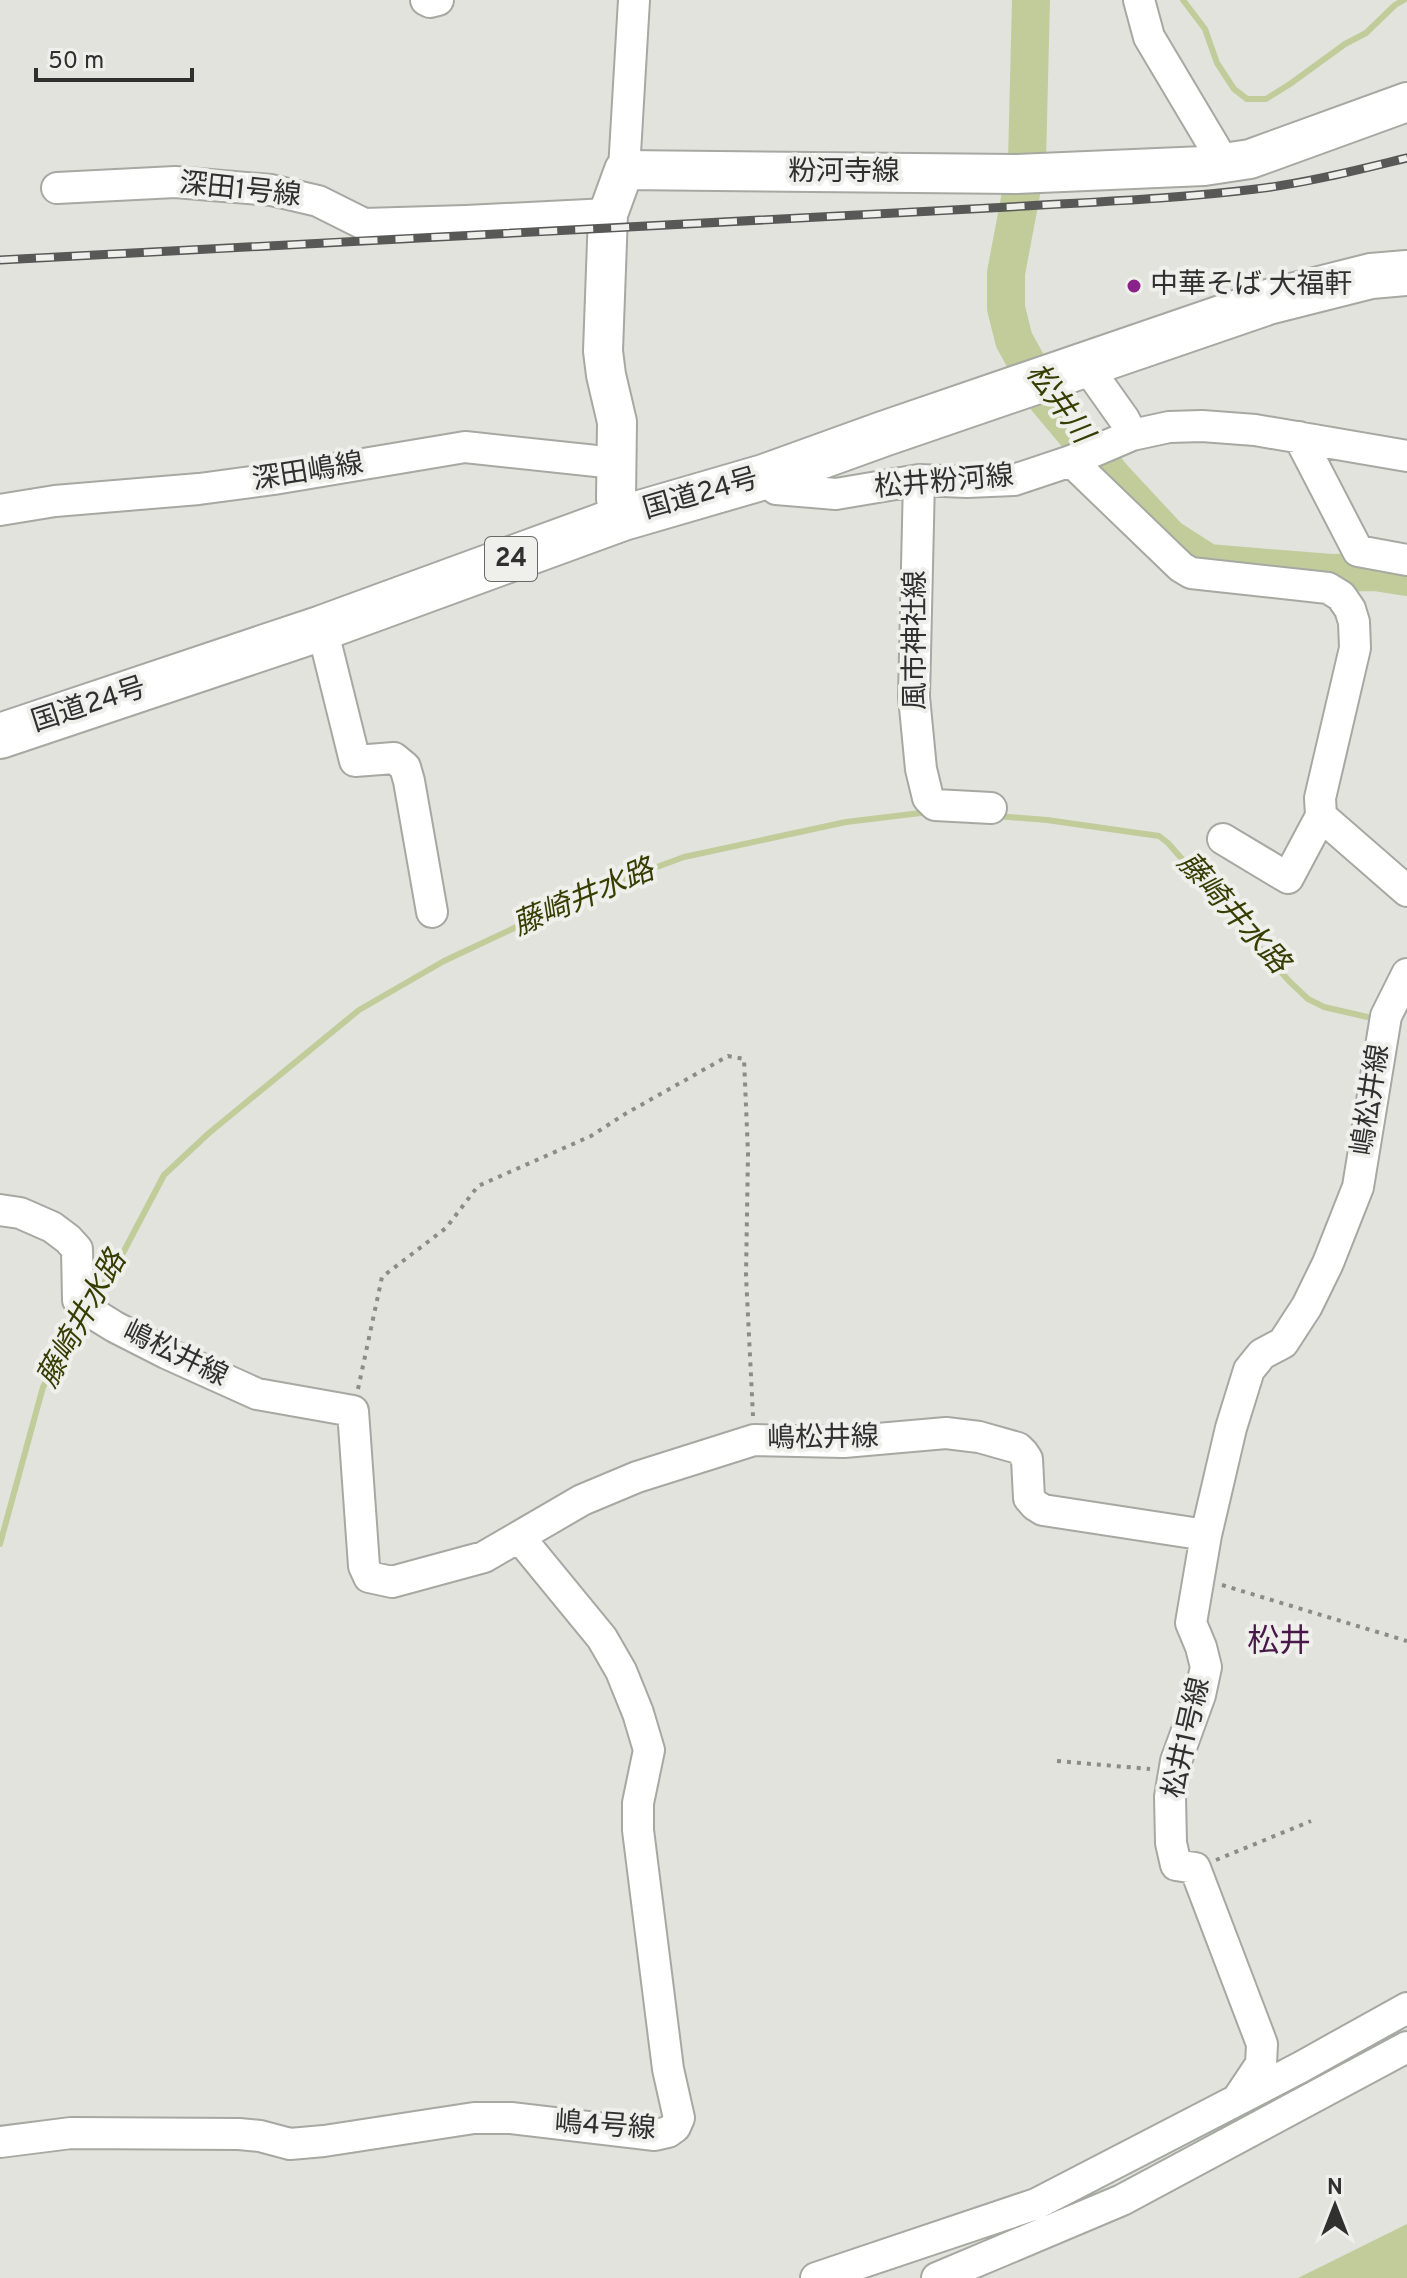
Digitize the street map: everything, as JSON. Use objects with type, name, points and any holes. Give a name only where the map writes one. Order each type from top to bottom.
[{"type":"highway","name":"国道24号","points":[[0,736],[322,628],[623,518],[764,477],[1268,302],[1371,276],[1407,273]]},
{"type":"main road","name":"粉河寺線","points":[[624,170],[1027,174],[1204,166],[1250,159],[1407,102]]},
{"type":"main road","points":[[623,518],[616,499],[617,422],[603,351],[608,214],[624,170]]},
{"type":"street","points":[[426,0],[438,0]]},
{"type":"street","points":[[624,170],[634,0]]},
{"type":"street","points":[[1139,0],[1149,37],[1224,163]]},
{"type":"street","name":"深田1号線","points":[[57,188],[175,182],[271,190],[318,201],[364,224],[608,214]]},
{"type":"street","points":[[1079,366],[1124,419],[1128,437]]},
{"type":"street","name":"松井粉河線","points":[[764,477],[776,489],[836,494],[919,480],[1014,480],[1128,437],[1169,427],[1255,430],[1407,456]]},
{"type":"street","points":[[1299,437],[1358,551],[1407,560]]},
{"type":"street","name":"深田嶋線","points":[[0,510],[55,501],[274,479],[465,447],[615,463]]},
{"type":"street","points":[[1076,459],[1181,567],[1191,573],[1328,588],[1341,596],[1350,609],[1355,648],[1320,798],[1321,816],[1288,878],[1223,839]]},
{"type":"street","name":"風市神社線","points":[[919,480],[914,697],[921,769],[928,798],[935,805],[991,808]]},
{"type":"street","points":[[322,628],[355,761],[394,758],[405,767],[432,912]]},
{"type":"street","points":[[1321,816],[1407,891]]},
{"type":"street","name":"嶋松井線","points":[[0,1210],[20,1213],[52,1227],[77,1249],[78,1300],[89,1310],[166,1353],[257,1394],[353,1411],[364,1566],[369,1577],[392,1582],[484,1557],[582,1500],[637,1477],[754,1440],[844,1442],[946,1433],[979,1437],[1018,1448],[1023,1453],[1027,1459],[1029,1498],[1043,1510],[1206,1535],[1231,1428],[1249,1370],[1262,1354],[1283,1343],[1307,1306],[1358,1187],[1390,1029],[1407,974]]},
{"type":"street","name":"松井1号線","points":[[1206,1535],[1191,1623],[1206,1667],[1175,1771],[1170,1797],[1171,1843],[1176,1865],[1195,1868],[1262,2044],[1261,2064],[1237,2100]]},
{"type":"street","name":"嶋4号線","points":[[0,2142],[71,2133],[260,2136],[290,2144],[474,2118],[511,2118],[655,2135],[675,2127],[679,2118],[668,2069],[638,1830],[638,1803],[649,1750],[621,1671],[602,1638],[520,1538]]},
{"type":"street","points":[[816,2278],[1036,2204],[1407,2008]]},
{"type":"street","points":[[937,2278],[1122,2200],[1407,2047]]},
{"type":"path","points":[[353,1411],[382,1277],[446,1228],[478,1186],[591,1136],[728,1056],[744,1059],[748,1153],[746,1276],[754,1440]]},
{"type":"path","points":[[1198,1578],[1407,1641]]},
{"type":"path","points":[[1057,1761],[1175,1771]]},
{"type":"path","points":[[1195,1868],[1311,1821]]},
{"type":"shaded area","points":[[1407,2224],[1407,2278],[1298,2278]]},
{"type":"waterway","name":"松井川","points":[[1031,0],[1027,162],[1006,273],[1006,308],[1014,340],[1046,398],[1169,538],[1208,563],[1331,573],[1375,572],[1407,577]]},
{"type":"waterway","points":[[1183,0],[1205,29],[1217,63],[1234,89],[1247,99],[1266,99],[1290,84],[1345,44],[1366,33],[1404,0]]},
{"type":"waterway","name":"藤崎井水路","points":[[93,1301],[124,1251],[164,1175],[209,1133],[359,1010],[444,961],[597,889],[684,857],[846,822],[929,812]]},
{"type":"waterway","name":"藤崎井水路","points":[[996,816],[1159,836],[1308,999],[1324,1007],[1376,1019]]},
{"type":"waterway","name":"藤崎井水路","points":[[0,1544],[43,1387],[83,1317]]},
{"type":"railway","points":[[0,260],[1163,198],[1275,186],[1407,158]]},
{"type":"place","name":"中華そば 大福軒","points":[[1134,286]]},
{"type":"district","name":"松井","points":[[1279,1643]]}]
